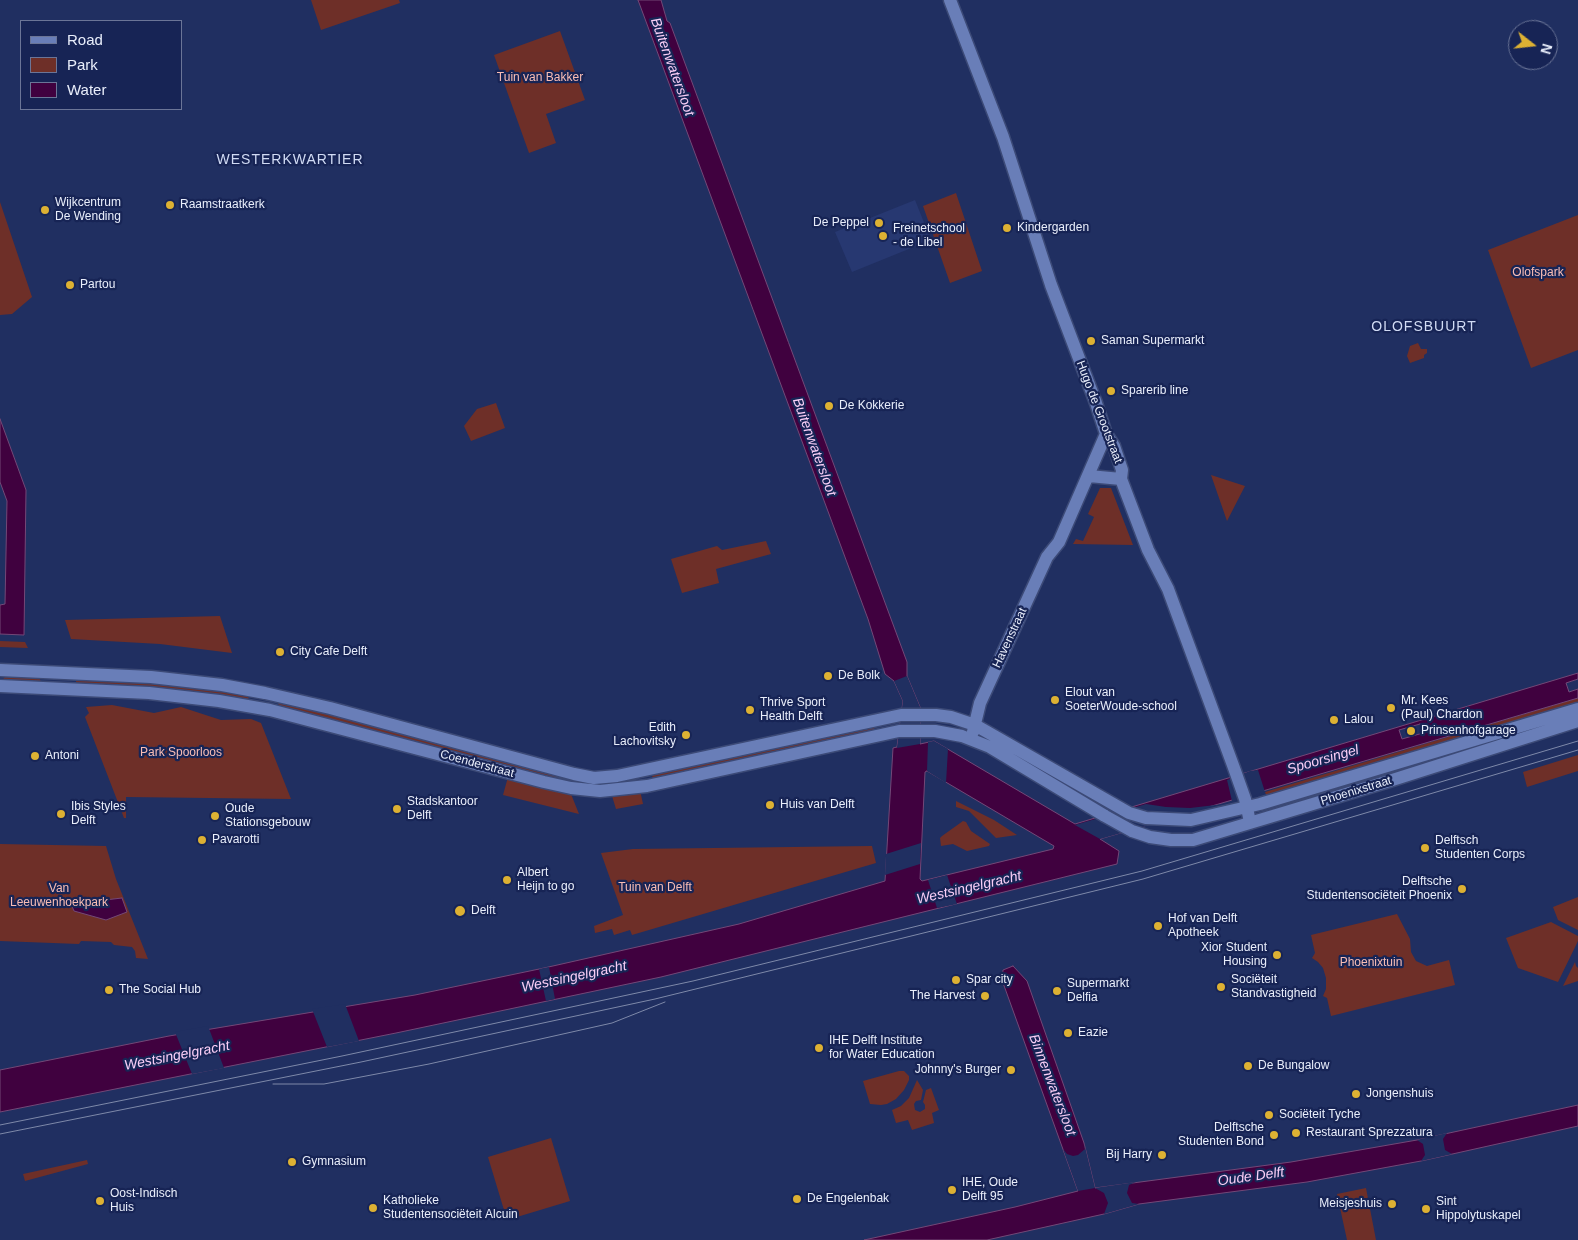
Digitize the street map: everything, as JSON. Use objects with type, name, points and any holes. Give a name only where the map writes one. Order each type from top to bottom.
[{"type":"street","name":"Hugo de Grootstraat","points":[[950,0],[1003,137],[1051,285],[1106,434],[1114,446],[1122,470],[1121,479],[1148,550],[1168,589],[1237,776],[1250,822]]},
{"type":"street","name":"Havenstraat","points":[[972,739],[980,703],[1047,557],[1059,542],[1106,434]]},
{"type":"street","points":[[1089,476],[1121,479]]},
{"type":"street","name":"Coenderstraat","points":[[0,670],[182,680],[283,696],[594,778],[617,776],[901,715],[951,718],[975,725]]},
{"type":"street","name":"Coenderstraat","points":[[0,686],[166,695],[270,710],[544,782],[571,788],[600,791],[644,787],[899,731],[948,732],[972,739]]},
{"type":"street","name":"Phoenixstraat","points":[[975,725],[1124,810],[1146,818],[1191,820],[1578,709]]},
{"type":"street","name":"Phoenixstraat","points":[[972,739],[1132,831],[1150,837],[1171,840],[1193,840],[1386,782],[1578,721]]},
{"type":"shaded area","name":"Freinetschool - de Libel","points":[[915,200],[931,240],[852,272],[835,232]]},
{"type":"green space","points":[[311,0],[399,0],[400,3],[321,30]]},
{"type":"green space","name":"Tuin van Bakker","points":[[560,31],[585,100],[546,114],[556,143],[529,153],[494,55]]},
{"type":"green space","points":[[956,193],[982,271],[950,283],[923,206]]},
{"type":"green space","points":[[0,202],[32,297],[12,314],[0,315]]},
{"type":"green space","name":"Olofspark","points":[[1578,215],[1578,350],[1531,368],[1488,250]]},
{"type":"green space","points":[[1418,343],[1421,349],[1427,349],[1427,353],[1424,355],[1424,358],[1410,363],[1407,356],[1410,346]]},
{"type":"green space","points":[[496,403],[505,428],[471,441],[464,426],[477,409]]},
{"type":"green space","points":[[1211,475],[1245,486],[1227,521]]},
{"type":"green space","points":[[1100,488],[1111,488],[1133,545],[1073,544],[1076,539],[1083,541],[1094,517],[1088,514]]},
{"type":"green space","points":[[766,541],[771,554],[716,569],[719,583],[682,593],[671,559],[717,546],[722,550]]},
{"type":"green space","points":[[220,616],[232,653],[160,644],[71,639],[65,620]]},
{"type":"green space","points":[[0,641],[25,642],[28,648],[0,647]]},
{"type":"green space","points":[[8,674],[38,675],[42,684],[2,682]]},
{"type":"green space","points":[[75,678],[132,680],[248,694],[249,702],[77,685]]},
{"type":"green space","points":[[1578,698],[1578,704],[1267,797],[1265,792]]},
{"type":"green space","points":[[277,700],[564,777],[563,781],[280,709]]},
{"type":"green space","name":"Park Spoorloos","points":[[112,705],[154,713],[181,707],[221,720],[251,719],[261,723],[291,799],[126,797],[126,818],[124,818],[85,717],[89,713],[86,707]]},
{"type":"green space","points":[[873,724],[875,731],[652,779],[653,774]]},
{"type":"green space","points":[[1578,755],[1578,771],[1527,787],[1523,772]]},
{"type":"green space","points":[[508,777],[571,794],[579,814],[503,795]]},
{"type":"green space","points":[[640,790],[643,804],[616,809],[612,796]]},
{"type":"green space","points":[[956,801],[994,820],[1017,835],[996,838],[969,811],[956,807]]},
{"type":"green space","points":[[963,821],[966,822],[971,831],[990,844],[989,846],[967,851],[953,844],[941,846],[940,838]]},
{"type":"green space","name":"Van Leeuwenhoekpark","points":[[0,844],[106,846],[116,879],[148,959],[136,958],[132,947],[114,945],[111,942],[81,941],[79,944],[0,941]]},
{"type":"green space","name":"Tuin van Delft","points":[[872,846],[876,863],[632,935],[630,930],[614,935],[612,929],[595,933],[594,926],[623,915],[601,853],[633,849]]},
{"type":"green space","points":[[1578,897],[1578,930],[1558,920],[1553,907]]},
{"type":"green space","name":"Phoenixtuin","points":[[1397,914],[1410,939],[1411,952],[1416,961],[1427,966],[1449,960],[1455,985],[1331,1016],[1327,998],[1323,996],[1326,989],[1326,978],[1323,968],[1312,958],[1315,953],[1311,935]]},
{"type":"green space","points":[[1551,922],[1578,936],[1578,941],[1558,982],[1518,968],[1506,938]]},
{"type":"green space","points":[[1575,962],[1578,968],[1578,981],[1563,986]]},
{"type":"green space","points":[[904,1071],[909,1076],[904,1090],[896,1099],[887,1104],[870,1104],[863,1081]]},
{"type":"green space","points":[[917,1080],[923,1090],[921,1100],[916,1101],[914,1104],[915,1110],[920,1112],[925,1109],[923,1102],[926,1090],[931,1088],[939,1110],[932,1113],[934,1123],[912,1130],[908,1120],[896,1123],[892,1110],[901,1106],[909,1098]]},
{"type":"green space","points":[[551,1138],[570,1201],[507,1220],[488,1157]]},
{"type":"green space","points":[[87,1160],[88,1164],[25,1181],[23,1174]]},
{"type":"green space","points":[[1366,1188],[1376,1240],[1347,1240],[1337,1194]]},
{"type":"water","points":[[638,0],[661,0],[667,21],[670,23],[907,662],[907,676],[920,707],[920,744],[934,741],[1075,824],[1578,673],[1578,679],[1566,683],[1569,692],[1578,689],[1578,698],[1100,839],[1119,851],[1117,864],[661,977],[396,1033],[0,1112],[0,1070],[169,1036],[415,995],[544,968],[739,924],[885,881],[893,748],[897,747],[903,701],[894,681],[885,674],[868,619]],"holes":[[[1420,724],[1423,733],[1402,739],[1399,730]],[[927,771],[1054,846],[1053,849],[922,881],[920,879],[925,772]]]},
{"type":"water","points":[[0,419],[26,490],[24,635],[0,634],[0,605],[5,604],[7,501],[0,482]]},
{"type":"water","points":[[122,898],[127,912],[106,920],[74,911],[71,904]]},
{"type":"water","points":[[1013,966],[1027,981],[1084,1143],[1095,1188],[1291,1162],[1417,1140],[1578,1105],[1578,1126],[1421,1161],[1307,1182],[1139,1204],[1104,1214],[987,1240],[864,1240],[1015,1207],[1078,1191],[1002,980],[1003,970]]},
{"type":"pier","points":[[907,676],[920,707],[920,744],[897,748],[903,701],[894,681]]},
{"type":"pier","points":[[934,741],[948,749],[946,783],[927,771],[928,742]]},
{"type":"pier","points":[[1258,770],[1265,792],[1232,801],[1227,780],[1250,771]]},
{"type":"pier","points":[[1146,804],[1190,808],[1224,804],[1100,839],[1075,825]]},
{"type":"pier","points":[[921,843],[920,864],[885,875],[886,854]]},
{"type":"pier","points":[[947,875],[957,904],[937,908],[928,880]]},
{"type":"pier","points":[[549,967],[555,999],[546,1001],[539,969]]},
{"type":"pier","points":[[345,1004],[359,1041],[327,1047],[312,1009]]},
{"type":"pier","points":[[208,1026],[224,1068],[192,1074],[175,1032]]},
{"type":"pier","points":[[1447,1133],[1443,1139],[1445,1150],[1452,1154],[1421,1161],[1425,1155],[1423,1144],[1417,1140]]},
{"type":"pier","points":[[1084,1143],[1095,1188],[1078,1191],[1063,1149],[1067,1154],[1078,1155],[1085,1149]]},
{"type":"pier","points":[[1136,1182],[1129,1185],[1127,1193],[1132,1203],[1139,1204],[1104,1214],[1108,1203],[1104,1193],[1095,1188]]},
{"type":"tram line","points":[[0,1125],[342,1056],[693,981],[1142,871],[1578,741]]},
{"type":"tram line","points":[[0,1134],[361,1062],[655,999],[1143,879],[1578,750]]},
{"type":"tram line","points":[[273,1084],[324,1084],[429,1064],[612,1023],[665,1002]]},
{"type":"place","name":"Raamstraatkerk","points":[[170,205]]},
{"type":"place","name":"Wijkcentrum De Wending","points":[[45,210]]},
{"type":"place","name":"De Peppel","points":[[879,223]]},
{"type":"place","name":"Kindergarden","points":[[1007,228]]},
{"type":"place","name":"Freinetschool - de Libel","points":[[883,236]]},
{"type":"place","name":"Partou","points":[[70,285]]},
{"type":"place","name":"Saman Supermarkt","points":[[1091,341]]},
{"type":"place","name":"Sparerib line","points":[[1111,391]]},
{"type":"place","name":"De Kokkerie","points":[[829,406]]},
{"type":"place","name":"City Cafe Delft","points":[[280,652]]},
{"type":"place","name":"De Bolk","points":[[828,676]]},
{"type":"place","name":"Elout van SoeterWoude-school","points":[[1055,700]]},
{"type":"place","name":"Mr. Kees (Paul) Chardon","points":[[1391,708]]},
{"type":"place","name":"Thrive Sport Health Delft","points":[[750,710]]},
{"type":"place","name":"Lalou","points":[[1334,720]]},
{"type":"place","name":"Prinsenhofgarage","points":[[1411,731]]},
{"type":"place","name":"Edith Lachovitsky","points":[[686,735]]},
{"type":"place","name":"Antoni","points":[[35,756]]},
{"type":"place","name":"Huis van Delft","points":[[770,805]]},
{"type":"place","name":"Stadskantoor Delft","points":[[397,809]]},
{"type":"place","name":"Ibis Styles Delft","points":[[61,814]]},
{"type":"place","name":"Oude Stationsgebouw","points":[[215,816]]},
{"type":"place","name":"Pavarotti","points":[[202,840]]},
{"type":"place","name":"Delftsch Studenten Corps","points":[[1425,848]]},
{"type":"place","name":"Albert Heijn to go","points":[[507,880]]},
{"type":"place","name":"Delftsche Studentensociëteit Phoenix","points":[[1462,889]]},
{"type":"place","name":"Delft","points":[[460,911]]},
{"type":"place","name":"Hof van Delft Apotheek","points":[[1158,926]]},
{"type":"place","name":"Xior Student Housing","points":[[1277,955]]},
{"type":"place","name":"Spar city","points":[[956,980]]},
{"type":"place","name":"Sociëteit Standvastigheid","points":[[1221,987]]},
{"type":"place","name":"The Social Hub","points":[[109,990]]},
{"type":"place","name":"Supermarkt Delfia","points":[[1057,991]]},
{"type":"place","name":"The Harvest","points":[[985,996]]},
{"type":"place","name":"Eazie","points":[[1068,1033]]},
{"type":"place","name":"IHE Delft Institute for Water Education","points":[[819,1048]]},
{"type":"place","name":"De Bungalow","points":[[1248,1066]]},
{"type":"place","name":"Johnny's Burger","points":[[1011,1070]]},
{"type":"place","name":"Jongenshuis","points":[[1356,1094]]},
{"type":"place","name":"Sociëteit Tyche","points":[[1269,1115]]},
{"type":"place","name":"Restaurant Sprezzatura","points":[[1296,1133]]},
{"type":"place","name":"Delftsche Studenten Bond","points":[[1274,1135]]},
{"type":"place","name":"Bij Harry","points":[[1162,1155]]},
{"type":"place","name":"Gymnasium","points":[[292,1162]]},
{"type":"place","name":"IHE, Oude Delft 95","points":[[952,1190]]},
{"type":"place","name":"De Engelenbak","points":[[797,1199]]},
{"type":"place","name":"Oost-Indisch Huis","points":[[100,1201]]},
{"type":"place","name":"Meisjeshuis","points":[[1392,1204]]},
{"type":"place","name":"Katholieke Studentensociëteit Alcuin","points":[[373,1208]]},
{"type":"place","name":"Sint Hippolytuskapel","points":[[1426,1209]]},
{"type":"district","name":"WESTERKWARTIER","points":[[290,160]]},
{"type":"district","name":"OLOFSBUURT","points":[[1424,327]]},
{"type":"water label","name":"Buitenwatersloot","points":[[672,67]]},
{"type":"water label","name":"Buitenwatersloot","points":[[814,447]]},
{"type":"water label","name":"Spoorsingel","points":[[1323,760]]},
{"type":"water label","name":"Westsingelgracht","points":[[969,888]]},
{"type":"water label","name":"Westsingelgracht","points":[[574,977]]},
{"type":"water label","name":"Westsingelgracht","points":[[177,1056]]},
{"type":"water label","name":"Binnenwatersloot","points":[[1052,1085]]},
{"type":"water label","name":"Oude Delft","points":[[1251,1177]]}]
